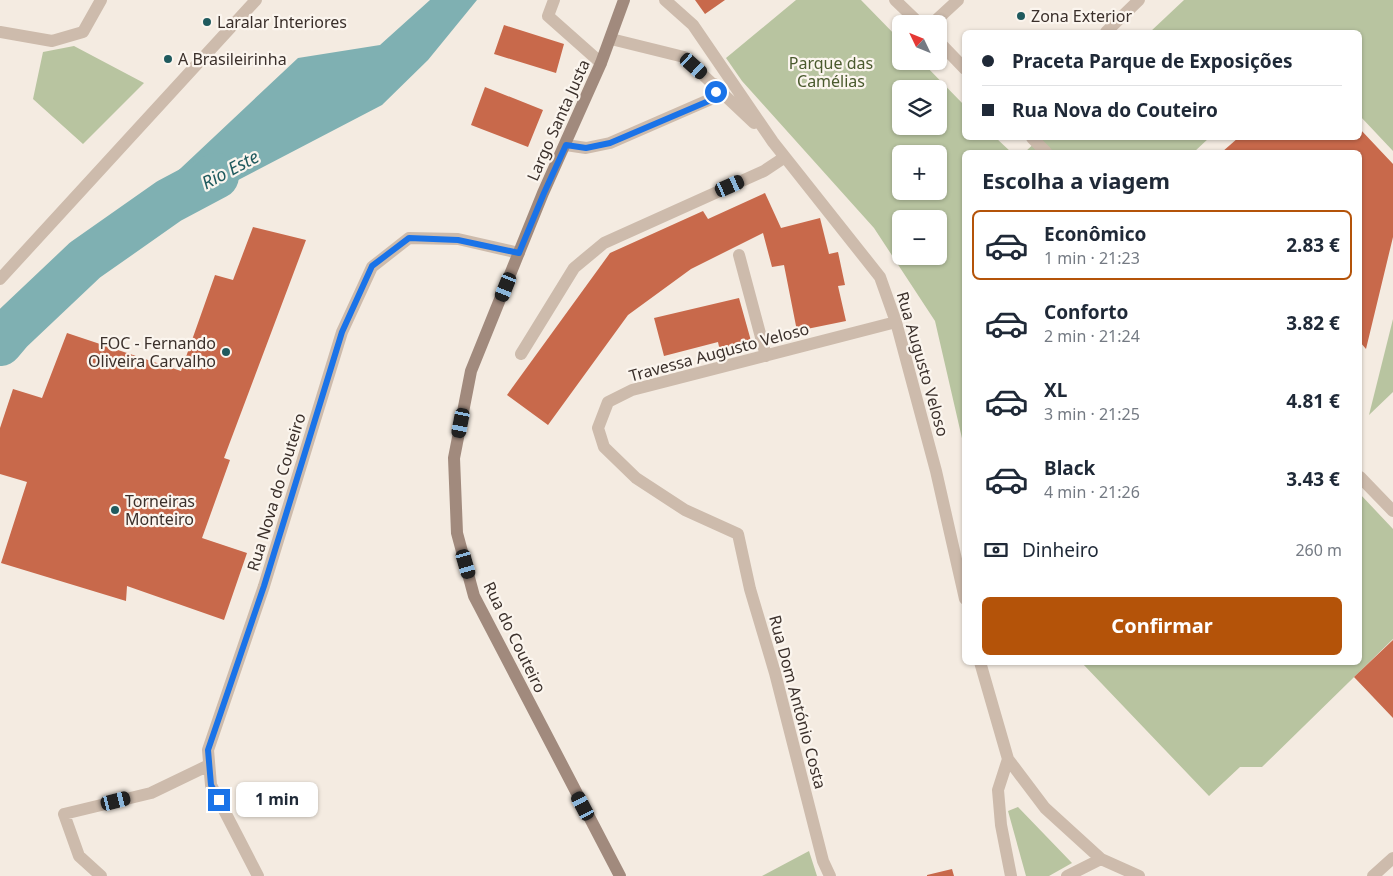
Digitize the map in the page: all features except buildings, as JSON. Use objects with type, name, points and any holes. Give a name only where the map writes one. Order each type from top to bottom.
[{"type":"main road","name":"Largo Santa Justa","points":[[519,253],[611,39],[624,0]]},
{"type":"main road","name":"Rua do Couteiro","points":[[519,253],[471,371],[454,458],[457,533],[474,596],[620,876]]},
{"type":"street","points":[[0,32],[52,41],[83,32],[102,0]]},
{"type":"street","points":[[0,279],[256,0]]},
{"type":"street","points":[[554,0],[548,16],[601,62]]},
{"type":"street","name":"Rua Augusto Veloso","points":[[665,0],[693,25],[785,157],[880,277],[896,322],[936,471],[962,586]]},
{"type":"street","points":[[895,0],[911,15]]},
{"type":"street","points":[[942,15],[958,0]]},
{"type":"street","points":[[1108,30],[1139,0]]},
{"type":"street","name":"Rua Augusto Veloso","points":[[611,39],[684,57],[774,142]]},
{"type":"street","points":[[948,51],[962,66]]},
{"type":"street","points":[[566,145],[586,148],[610,143],[711,100],[716,92],[714,84]]},
{"type":"street","points":[[1034,140],[1044,150]]},
{"type":"street","points":[[521,354],[574,268],[604,243],[764,171],[785,157]]},
{"type":"street","name":"Rua Nova do Couteiro","points":[[258,876],[211,785],[208,750],[264,586],[342,332],[372,266],[409,238],[458,240],[519,253]]},
{"type":"street","points":[[739,255],[766,356]]},
{"type":"street","name":"Travessa Augusto Veloso","points":[[738,534],[685,510],[636,478],[604,447],[598,428],[608,402],[632,390],[896,322]]},
{"type":"street","points":[[1362,479],[1393,511]]},
{"type":"street","name":"Rua Dom António Costa","points":[[738,534],[750,589],[775,673],[823,861],[830,876]]},
{"type":"street","points":[[981,665],[1008,759],[1045,808],[1101,858],[1139,876]]},
{"type":"street","points":[[1008,759],[998,790],[1001,825],[1011,876]]},
{"type":"street","points":[[101,876],[79,856],[64,814],[150,793],[209,764]]},
{"type":"street","points":[[1067,876],[1101,858]]},
{"type":"street","points":[[1373,876],[1393,858]]},
{"type":"green space","name":"Parque das Camélias","points":[[796,0],[861,0],[892,32],[892,70],[930,70],[940,80],[892,80],[892,135],[947,135],[947,88],[962,103],[962,140],[998,140],[1009,150],[962,150],[962,438],[935,321],[898,265],[947,265],[947,210],[892,210],[892,255],[874,228],[742,81],[726,58]]},
{"type":"green space","points":[[1184,0],[1393,0],[1393,151],[1362,118],[1362,30],[1152,30]]},
{"type":"green space","points":[[74,46],[144,83],[83,144],[33,99],[43,52]]},
{"type":"green space","points":[[1038,140],[1207,140],[1196,150],[1027,150]]},
{"type":"green space","points":[[1393,319],[1393,392],[1369,415]]},
{"type":"green space","points":[[1362,496],[1393,529],[1393,639],[1262,767],[1240,767],[1209,796],[1084,665],[1362,665]]},
{"type":"green space","points":[[1018,807],[1072,863],[1049,876],[1026,876],[1008,811]]},
{"type":"green space","points":[[809,851],[817,876],[762,876]]},
{"type":"water","points":[[430,0],[477,0],[428,60],[382,105],[171,215],[148,199],[298,58],[380,45]]},
{"type":"water","points":[[108,220],[117,224],[131,241],[0,362],[0,320],[57,256]]},
{"type":"waterway","name":"Rio Este","points":[[0,343],[11,330],[85,260],[169,201],[216,176]]},
{"type":"place","name":"Zona Exterior","points":[[1021,16]]},
{"type":"place","name":"Laralar Interiores","points":[[207,22]]},
{"type":"place","name":"A Brasileirinha","points":[[168,59]]},
{"type":"place","name":"FOC - Fernando Oliveira Carvalho","points":[[226,352]]},
{"type":"place","name":"Torneiras Monteiro","points":[[115,510]]},
{"type":"route","points":[[219,800],[211,785],[208,750],[264,586],[342,332],[372,266],[409,238],[458,240],[519,253],[566,145],[586,148],[610,143],[648,125],[711,100],[716,92]]}]
